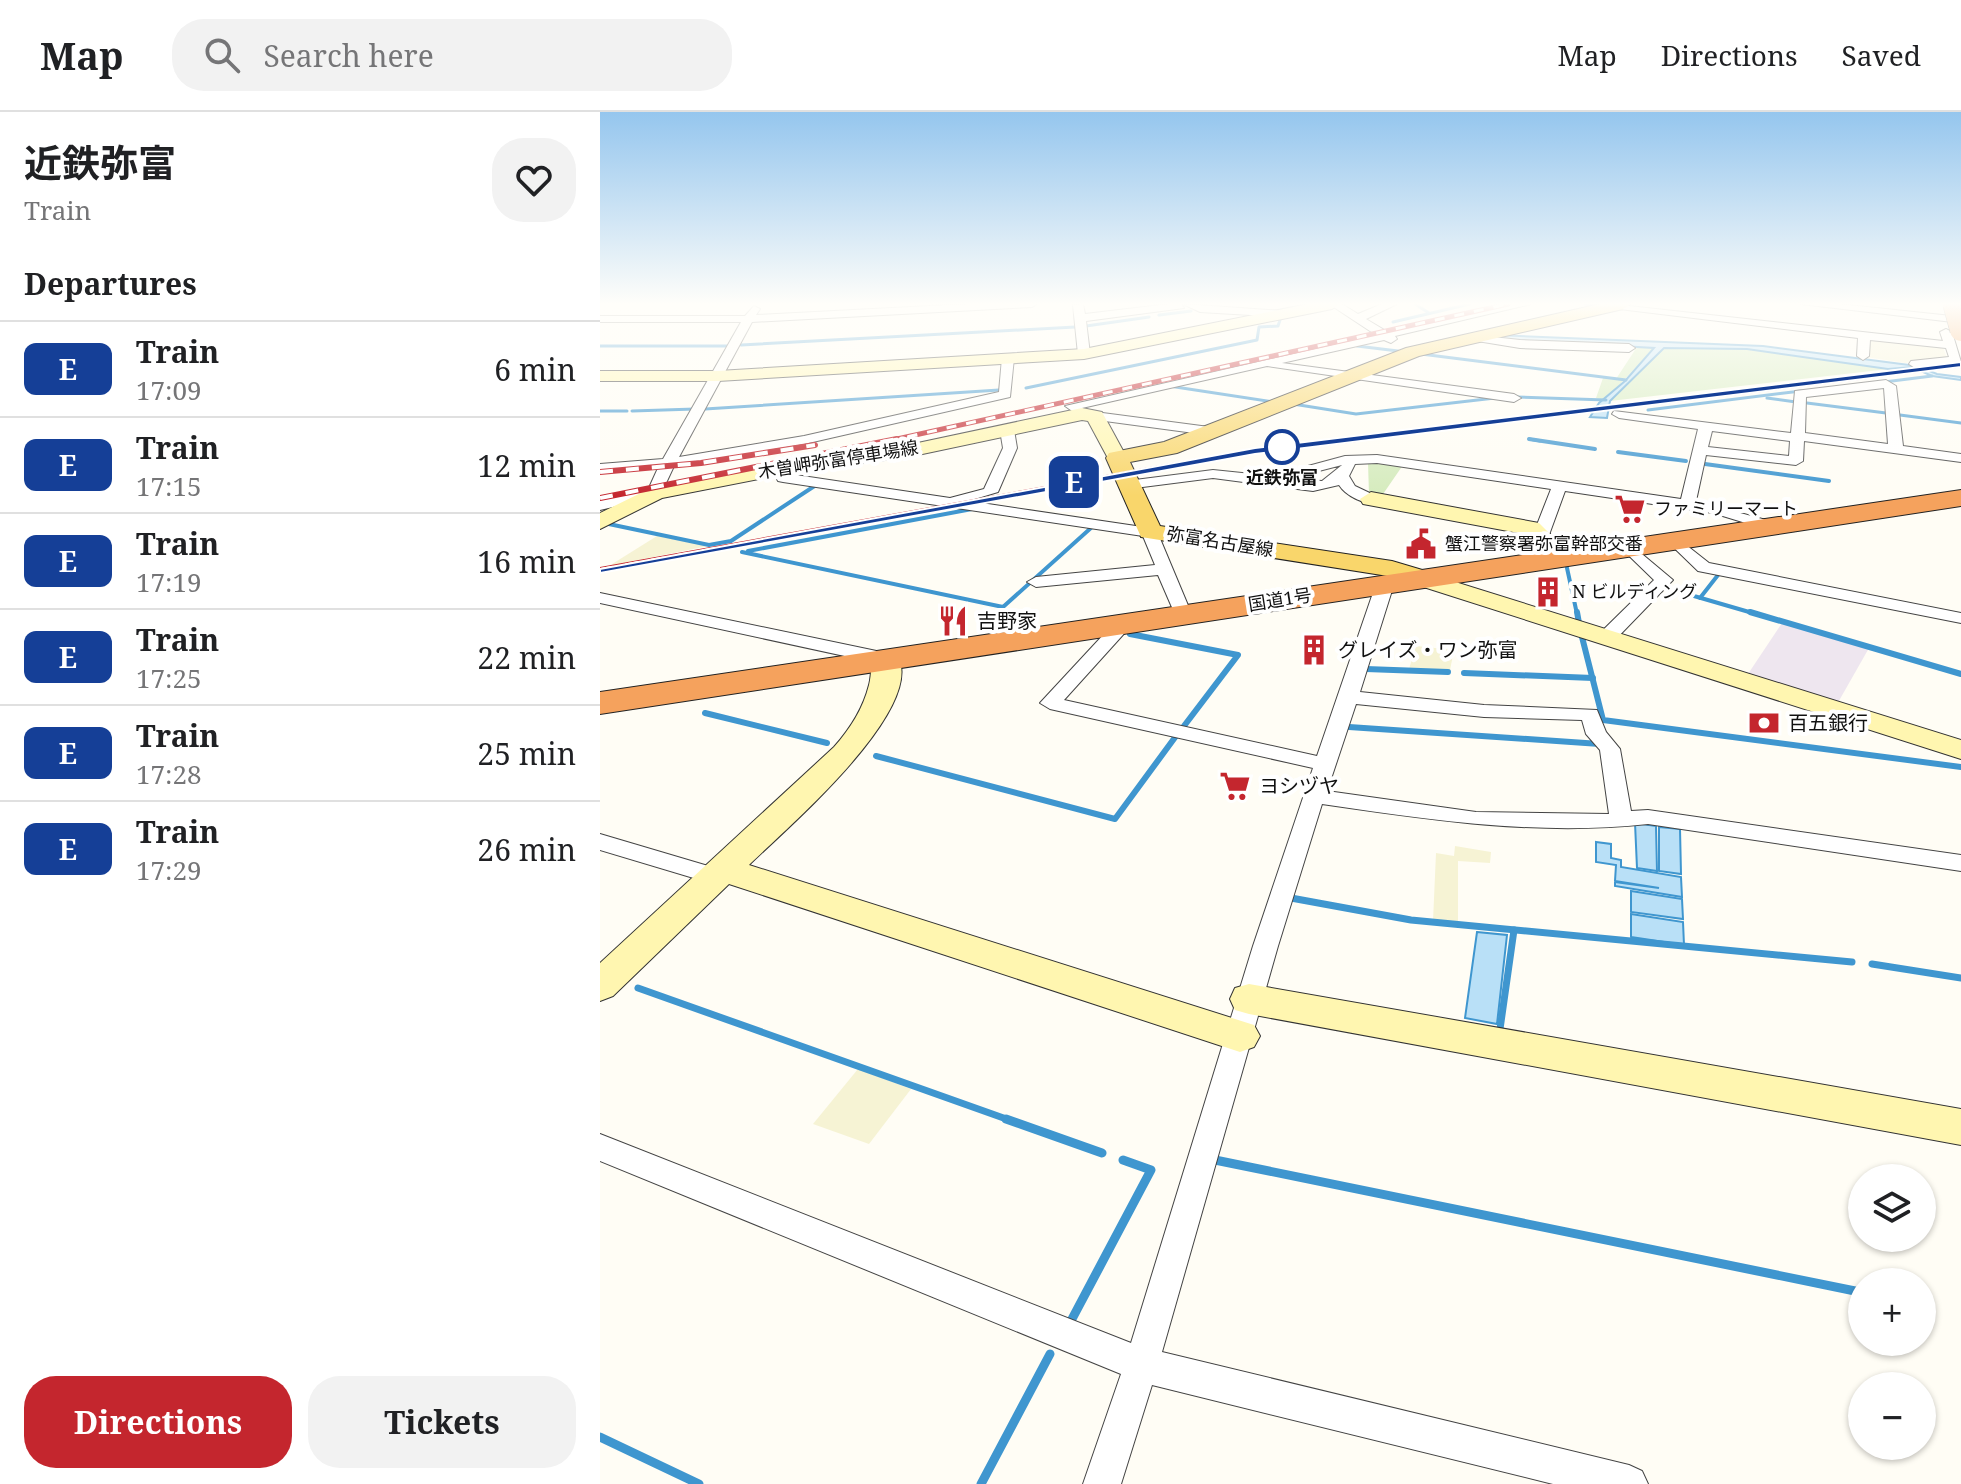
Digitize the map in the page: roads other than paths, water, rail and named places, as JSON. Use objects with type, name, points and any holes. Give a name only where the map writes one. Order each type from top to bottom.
[{"type":"highway","name":"国道1号","points":[[600,703],[1385,584],[1545,548],[1630,549],[1961,498]]},
{"type":"main road","points":[[1117,458],[1169,448],[1373,368]]},
{"type":"main road","name":"弥富名古屋線","points":[[1117,458],[1150,532],[1392,569],[1420,578]]},
{"type":"street","points":[[600,505],[655,493],[722,368]]},
{"type":"street","points":[[600,376],[718,376],[846,368]]},
{"type":"street","points":[[600,468],[669,464],[818,436],[1005,394],[1007,368]]},
{"type":"street","points":[[1209,431],[1089,415],[1072,406],[1237,368]]},
{"type":"street","points":[[1292,368],[1514,398]]},
{"type":"street","points":[[1700,450],[1790,463],[1796,461],[1800,394],[1886,384],[1890,386],[1896,450]]},
{"type":"street","points":[[1619,414],[1961,458]]},
{"type":"street","points":[[1089,415],[1117,458]]},
{"type":"street","name":"木曽岬弥富停車場線","points":[[600,522],[655,493],[779,469],[913,450],[1089,415]]},
{"type":"street","points":[[1687,505],[1706,426]]},
{"type":"street","points":[[940,501],[990,492],[1010,448],[1007,430]]},
{"type":"street","points":[[1281,482],[1278,477],[1283,473],[1357,458],[1377,459],[1687,505],[1731,513],[1775,527]]},
{"type":"street","points":[[1306,487],[1326,486],[1342,476],[1346,467],[1377,459]]},
{"type":"street","points":[[779,469],[783,478],[1150,532],[1183,615]]},
{"type":"street","points":[[1310,469],[1328,469],[1342,476],[1349,489],[1371,499]]},
{"type":"street","points":[[1127,485],[1213,474],[1281,482],[1521,525],[1545,548]]},
{"type":"street","points":[[1545,548],[1560,486]]},
{"type":"street","points":[[1676,542],[1704,567],[1961,618]]},
{"type":"street","points":[[1606,638],[1664,580],[1630,549]]},
{"type":"street","points":[[1036,582],[1163,569]]},
{"type":"street","points":[[1420,578],[1961,750]]},
{"type":"street","points":[[1102,1484],[1142,1365],[1323,764],[1350,697],[1385,584]]},
{"type":"street","points":[[600,598],[886,659],[883,692],[862,735],[721,874],[600,986]]},
{"type":"street","points":[[1124,623],[1050,703],[1323,764]]},
{"type":"street","points":[[1350,697],[1484,711],[1590,714],[1596,734],[1610,749],[1621,817]]},
{"type":"street","points":[[1313,796],[1476,819],[1601,822],[1621,817],[1648,817],[1961,863]]},
{"type":"street","points":[[600,842],[1245,1018],[1961,1127]]},
{"type":"street","points":[[600,1147],[1142,1365],[1629,1484]]},
{"type":"water","points":[[1636,368],[1644,368],[1610,401],[1607,418],[1590,417],[1599,403]]},
{"type":"water","points":[[1914,368],[1961,377],[1961,380],[1932,376]]},
{"type":"water","points":[[1635,823],[1656,826],[1657,871],[1637,868]]},
{"type":"water","points":[[1659,827],[1680,829],[1681,874],[1659,871]]},
{"type":"water","points":[[1596,842],[1611,844],[1611,858],[1621,860],[1621,867],[1681,877],[1682,897],[1615,886],[1615,882],[1659,888],[1615,881],[1616,865],[1596,862]]},
{"type":"water","points":[[1631,891],[1682,899],[1683,919],[1631,912]]},
{"type":"water","points":[[1631,914],[1683,922],[1684,945],[1631,937]]},
{"type":"water","points":[[1477,932],[1507,935],[1497,1024],[1465,1018]]},
{"type":"waterway","points":[[1026,388],[1122,368]]},
{"type":"waterway","points":[[1532,368],[1626,380]]},
{"type":"waterway","points":[[1884,382],[1932,376]]},
{"type":"waterway","points":[[1169,386],[1274,402]]},
{"type":"waterway","points":[[705,409],[999,390]]},
{"type":"waterway","points":[[1648,410],[1801,391]]},
{"type":"waterway","points":[[1515,397],[1606,400]]},
{"type":"waterway","points":[[1293,404],[1356,414],[1495,398]]},
{"type":"waterway","points":[[1767,398],[1796,402]]},
{"type":"waterway","points":[[1807,403],[1886,413]]},
{"type":"waterway","points":[[632,411],[695,409]]},
{"type":"waterway","points":[[600,411],[627,411]]},
{"type":"waterway","points":[[1900,415],[1961,423]]},
{"type":"waterway","points":[[1540,441],[1529,439],[1595,449]]},
{"type":"waterway","points":[[1618,452],[1686,461]]},
{"type":"waterway","points":[[1705,464],[1829,481]]},
{"type":"waterway","points":[[604,523],[709,545],[731,541],[816,485]]},
{"type":"waterway","points":[[748,551],[972,509]]},
{"type":"waterway","points":[[742,552],[1003,607],[1092,527]]},
{"type":"waterway","points":[[1567,568],[1577,614]]},
{"type":"waterway","points":[[1700,598],[1718,575]]},
{"type":"waterway","points":[[1663,587],[1700,598]]},
{"type":"waterway","points":[[1700,598],[1756,614]]},
{"type":"waterway","points":[[1577,612],[1579,623]]},
{"type":"waterway","points":[[1750,612],[1961,674]]},
{"type":"waterway","points":[[1130,634],[1238,655],[1184,726]]},
{"type":"waterway","points":[[1582,637],[1592,678]]},
{"type":"waterway","points":[[1366,669],[1448,672]]},
{"type":"waterway","points":[[1464,673],[1592,678]]},
{"type":"waterway","points":[[1592,678],[1603,720],[1961,767]]},
{"type":"waterway","points":[[705,713],[827,743]]},
{"type":"waterway","points":[[1349,727],[1600,744]]},
{"type":"waterway","points":[[876,756],[1115,819],[1176,736]]},
{"type":"waterway","points":[[1291,898],[1411,920],[1852,962]]},
{"type":"waterway","points":[[1500,1029],[1514,930]]},
{"type":"waterway","points":[[1872,964],[1961,978]]},
{"type":"waterway","points":[[638,988],[1012,1121]]},
{"type":"waterway","points":[[1006,1119],[1102,1153]]},
{"type":"waterway","points":[[1072,1319],[1151,1170],[1123,1160]]},
{"type":"waterway","points":[[1215,1160],[1848,1290]]},
{"type":"waterway","points":[[981,1484],[1050,1354]]},
{"type":"waterway","points":[[600,1437],[699,1484]]},
{"type":"railway","points":[[888,441],[1218,368]]},
{"type":"railway","points":[[1340,441],[1936,368]]},
{"type":"railway","points":[[600,498],[897,439]]},
{"type":"railway","points":[[600,570],[1255,451],[1356,439]]},
{"type":"railway","points":[[600,472],[701,463],[815,445]]},
{"type":"train","name":"E","points":[[600,569],[1255,451],[1935,368]]},
{"type":"place","name":"近鉄弥富","points":[[1282,447]]},
{"type":"place","name":"ファミリーマート","points":[[1630,509]]},
{"type":"place","name":"蟹江警察署弥富幹部交番","points":[[1421,544]]},
{"type":"place","name":"N ビルディング","points":[[1548,592]]},
{"type":"place","name":"吉野家","points":[[953,621]]},
{"type":"place","name":"グレイズ・ワン弥富","points":[[1314,650]]},
{"type":"place","name":"百五銀行","points":[[1764,723]]},
{"type":"place","name":"ヨシヅヤ","points":[[1235,786]]}]
